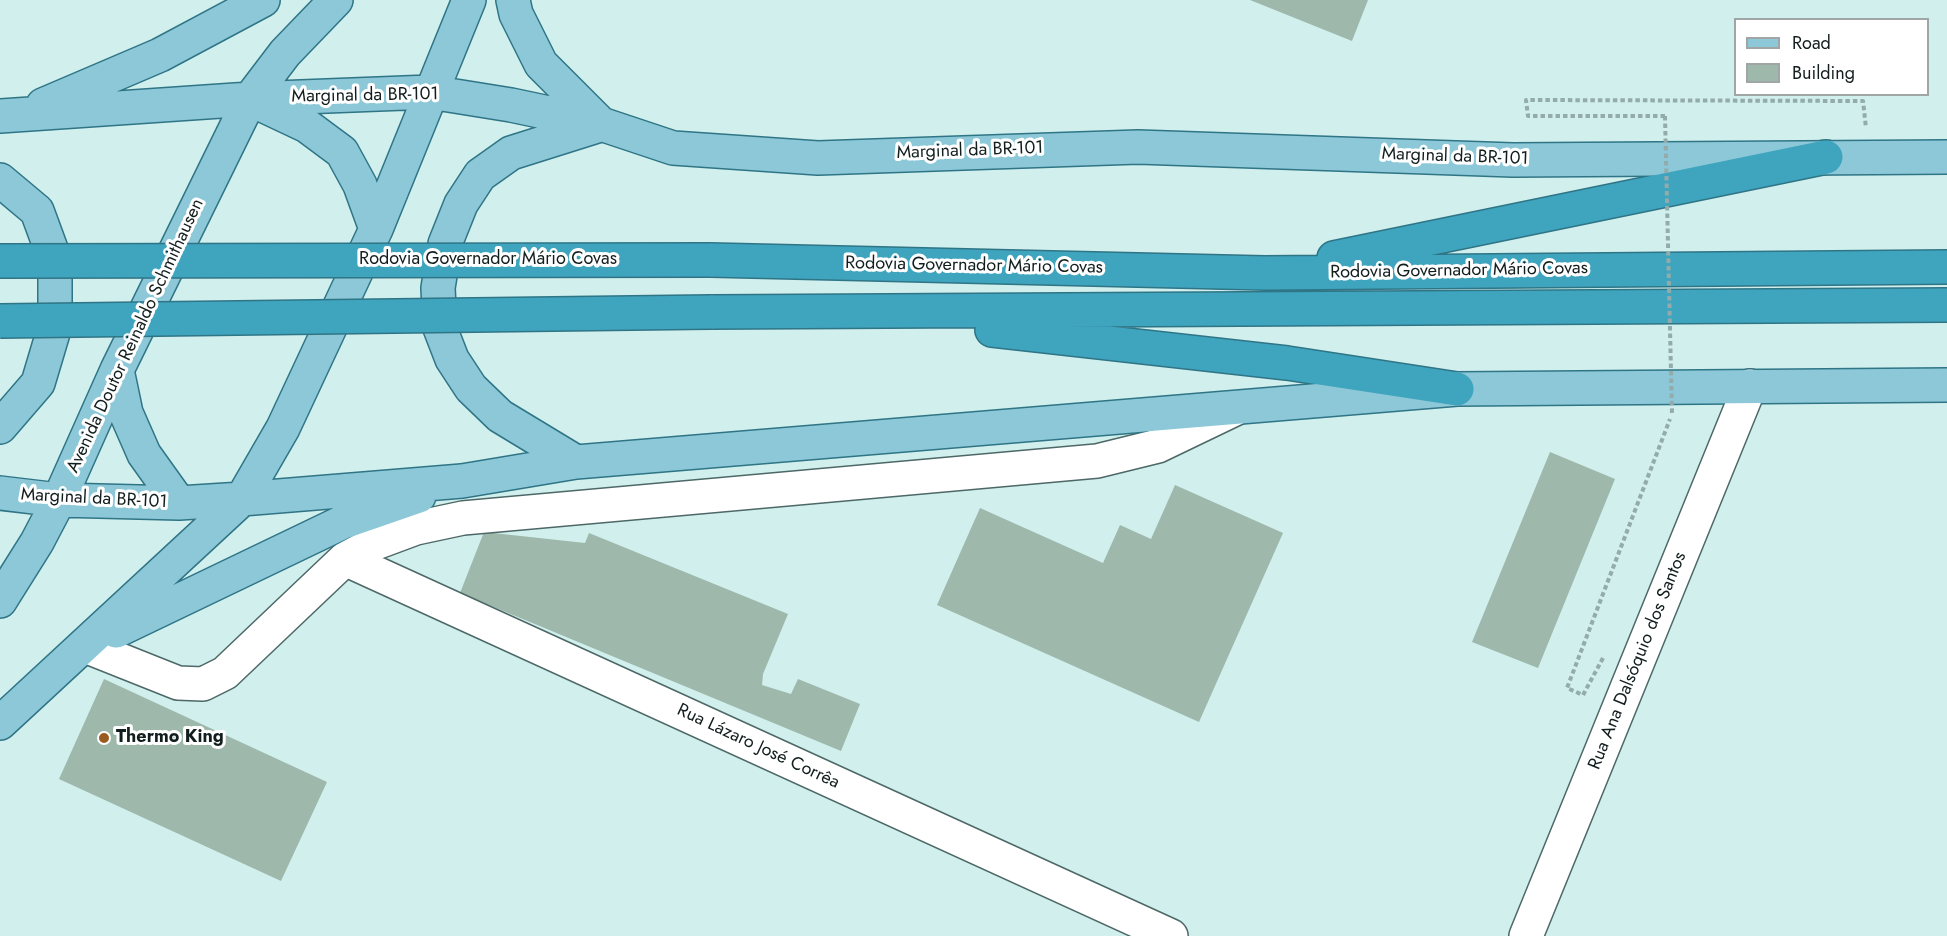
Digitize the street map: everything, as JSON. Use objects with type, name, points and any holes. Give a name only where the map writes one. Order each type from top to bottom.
[{"type":"highway","points":[[1265,273],[1826,157]]},
{"type":"highway","name":"Rodovia Governador Mário Covas","points":[[0,261],[710,260],[1265,273],[1947,267]]},
{"type":"highway","name":"Rodovia Governador Mário Covas","points":[[0,321],[711,312],[844,314],[1947,305]]},
{"type":"highway","points":[[844,314],[1287,363],[1457,389]]},
{"type":"main road","points":[[10,116],[160,55],[264,0]]},
{"type":"main road","name":"Avenida Doutor Reinaldo Schmithausen","points":[[0,601],[37,542],[59,500],[117,370],[250,99],[285,53],[336,0]]},
{"type":"main road","points":[[0,723],[242,499],[283,428],[376,229],[469,0]]},
{"type":"main road","points":[[513,0],[516,14],[541,64],[601,124],[511,153],[480,175],[460,204],[445,244],[438,288],[440,328],[452,358],[471,388],[500,416],[576,462]]},
{"type":"main road","name":"Marginal da BR-101","points":[[10,116],[250,99],[430,92],[511,105],[601,124],[673,148],[818,158],[1138,147],[1513,160],[1947,157]]},
{"type":"main road","points":[[250,99],[307,126],[342,152],[360,185],[376,229]]},
{"type":"main road","points":[[0,180],[37,211],[55,260],[55,326],[38,383],[0,427]]},
{"type":"main road","points":[[117,370],[126,413],[144,454],[179,502]]},
{"type":"main road","name":"Marginal da BR-101","points":[[0,494],[59,500],[179,502],[242,499],[462,481],[576,462],[1457,389],[1947,385]]},
{"type":"main road","points":[[85,646],[341,524],[462,481]]},
{"type":"street","name":"Rua Ana Dalsóquio dos Santos","points":[[1526,936],[1750,386]]},
{"type":"street","points":[[85,646],[178,683],[203,684],[225,673],[345,559],[373,544],[417,528],[463,518],[1097,461],[1158,446],[1238,408]]},
{"type":"street","name":"Rua Lázaro José Corrêa","points":[[345,559],[1171,936]]},
{"type":"path","points":[[1605,654],[1583,695],[1567,688],[1672,414],[1665,116],[1528,116],[1526,100],[1863,101],[1870,157]]},
{"type":"building","points":[[1250,0],[1368,0],[1352,41]]},
{"type":"building","points":[[1550,452],[1615,479],[1538,668],[1472,642]]},
{"type":"building","points":[[1175,485],[1283,533],[1199,722],[937,605],[980,508],[1103,563],[1120,525],[1151,539]]},
{"type":"building","points":[[484,532],[585,543],[589,533],[788,614],[763,674],[762,685],[791,694],[798,679],[860,704],[841,751],[460,593]]},
{"type":"building","points":[[104,679],[327,782],[281,881],[59,779]]},
{"type":"place","name":"Thermo King","points":[[104,738]]}]
